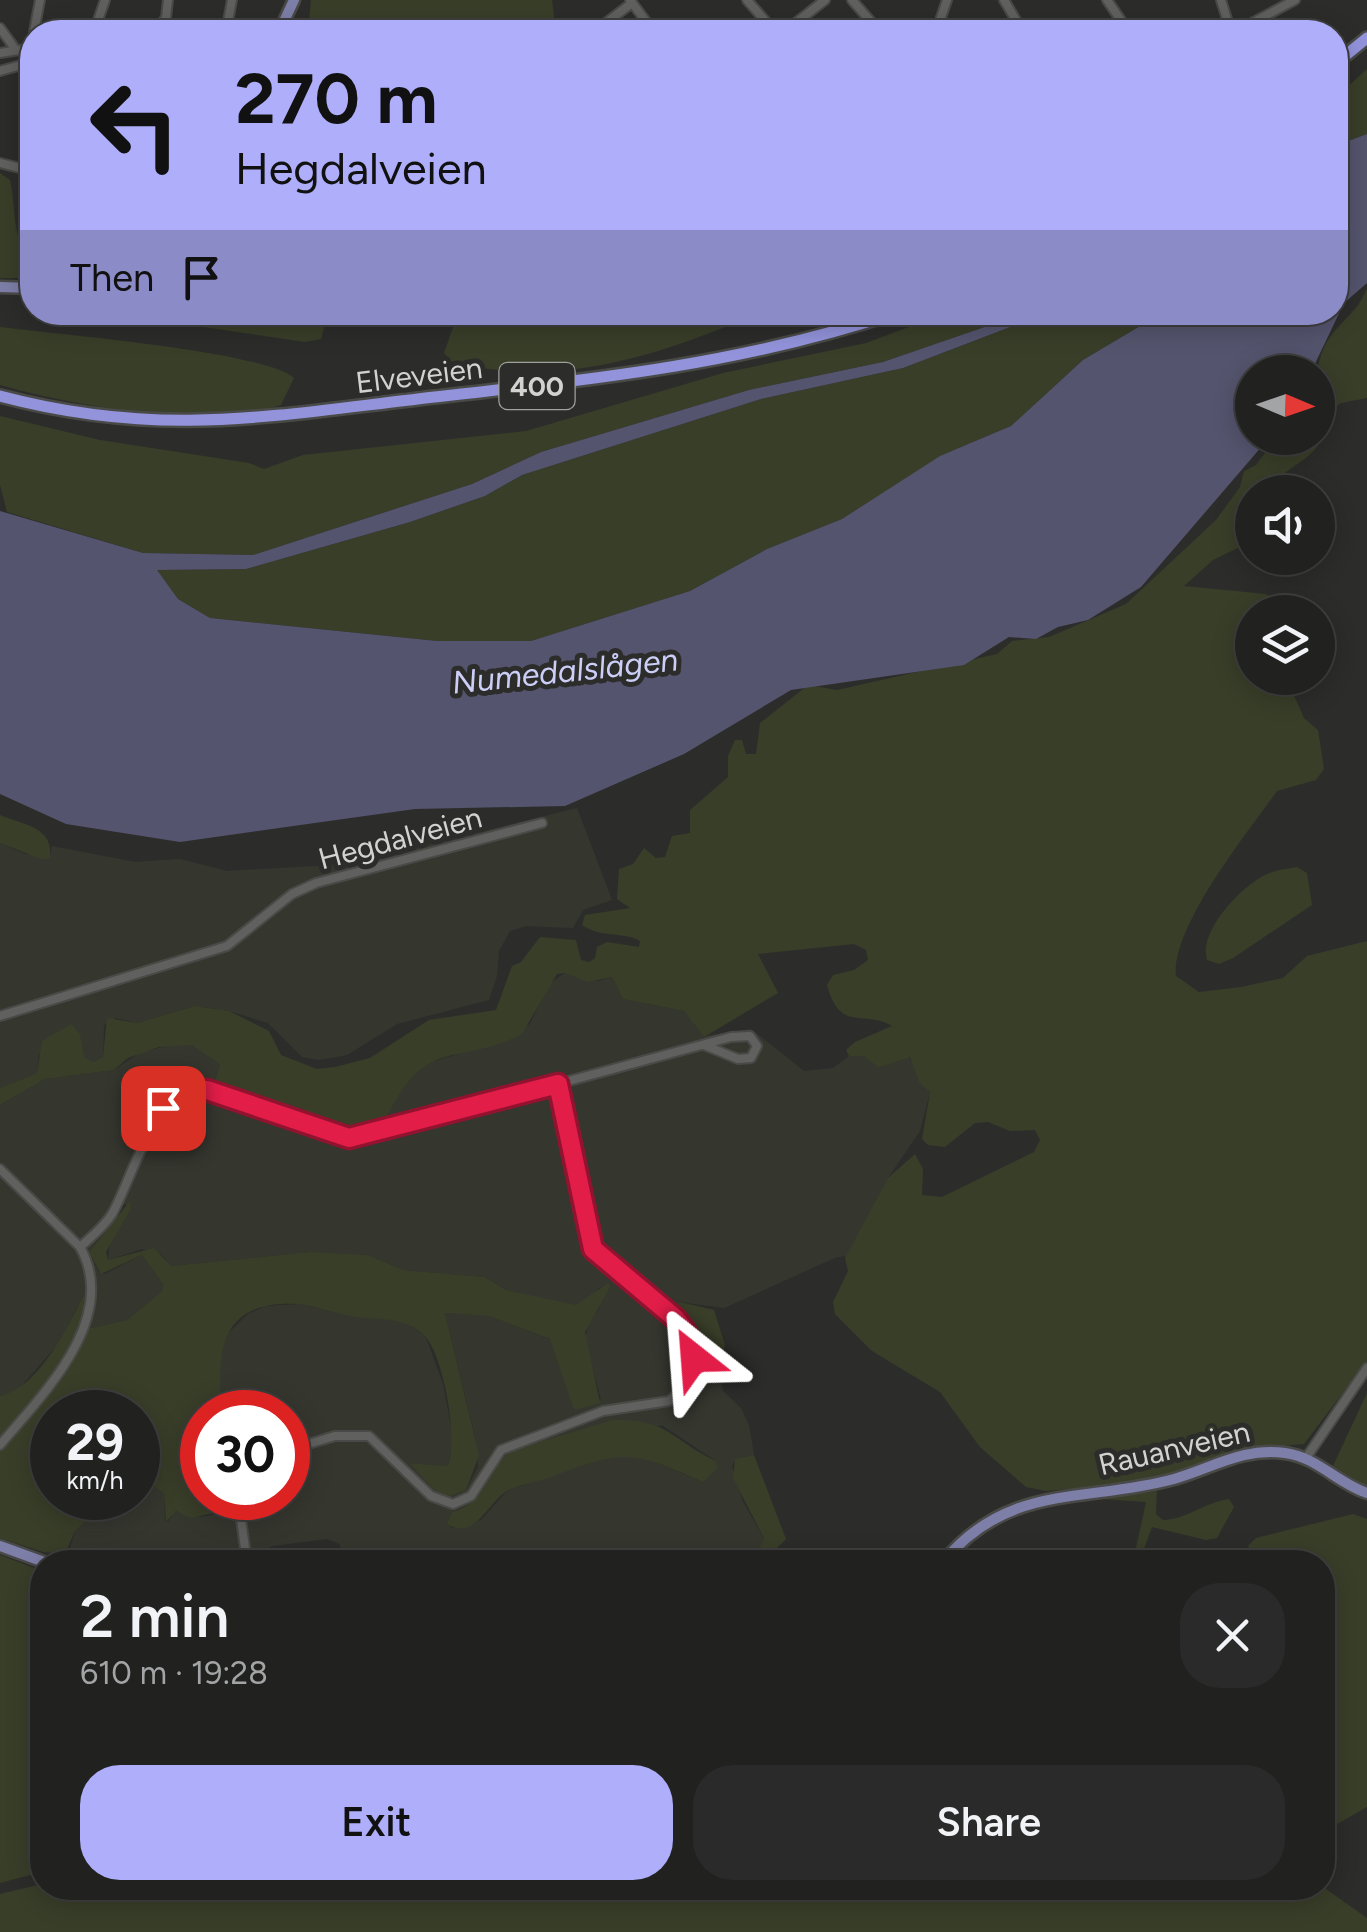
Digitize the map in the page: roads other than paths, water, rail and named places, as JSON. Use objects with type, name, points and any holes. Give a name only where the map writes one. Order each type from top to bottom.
[{"type":"highway","name":"Elveveien","points":[[0,396],[66,412],[135,421],[252,420],[678,369],[819,339],[860,325]]},
{"type":"main road","name":"Rauanveien","points":[[955,1550],[976,1530],[1045,1498],[1159,1482],[1250,1454],[1306,1458],[1367,1493]]},
{"type":"main road","points":[[0,1546],[30,1557]]},
{"type":"street","points":[[747,0],[764,20]]},
{"type":"street","points":[[799,20],[825,0]]},
{"type":"street","points":[[852,0],[870,20]]},
{"type":"street","points":[[1256,20],[1295,0]]},
{"type":"street","points":[[608,20],[631,1]]},
{"type":"street","points":[[0,28],[16,50]]},
{"type":"street","points":[[0,53],[20,50]]},
{"type":"street","name":"Hegdalveien","points":[[0,1016],[227,946],[292,894],[316,883],[542,823]]},
{"type":"street","points":[[80,1247],[110,1216],[163,1108],[184,1092],[207,1090],[349,1138],[742,1034],[750,1036],[757,1046],[750,1058],[738,1059],[704,1045]]},
{"type":"street","points":[[310,1443],[335,1436],[369,1436],[431,1496],[453,1504],[471,1496],[494,1456],[510,1445],[603,1411],[669,1401],[686,1386],[694,1358],[686,1332],[602,1260],[587,1238],[558,1084]]},
{"type":"street","points":[[0,1169],[80,1247],[94,1285],[81,1332],[0,1445]]},
{"type":"street","points":[[1306,1458],[1367,1368]]},
{"type":"street","points":[[241,1520],[245,1550]]},
{"type":"water","points":[[1367,134],[1367,283],[1348,300],[1348,141]]},
{"type":"water","name":"Numedalslågen","points":[[990,325],[1016,325],[903,368],[761,399],[522,475],[485,496],[410,522],[246,569],[157,570],[178,599],[210,618],[437,641],[531,641],[690,591],[767,549],[842,519],[940,456],[1011,426],[1083,360],[1142,325],[1333,325],[1319,355],[1235,355],[1235,455],[1254,455],[1141,587],[1088,620],[1058,627],[1036,639],[1009,637],[964,665],[791,690],[684,754],[565,806],[415,809],[180,842],[66,824],[0,794],[0,511],[143,553],[253,555],[472,484],[541,452],[749,390],[883,362]]}]
